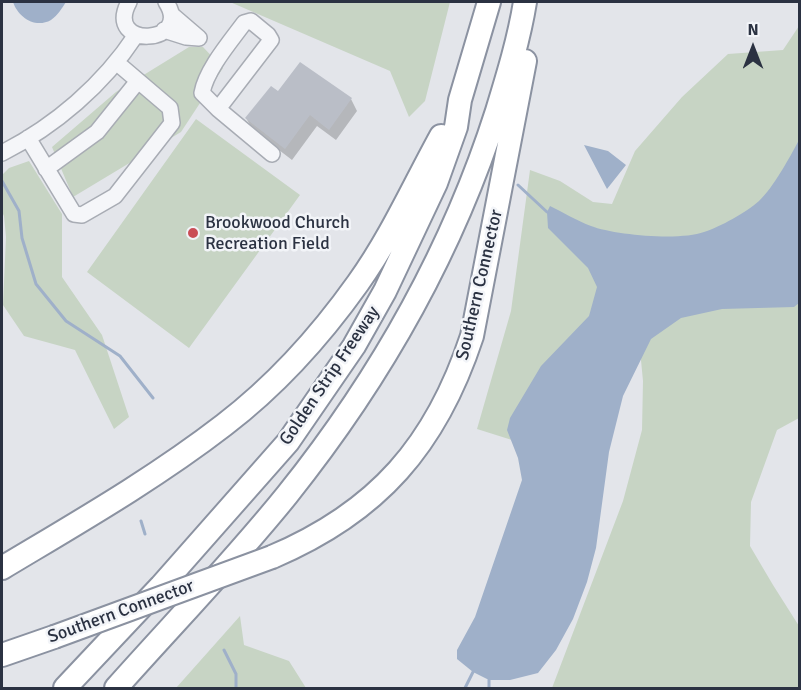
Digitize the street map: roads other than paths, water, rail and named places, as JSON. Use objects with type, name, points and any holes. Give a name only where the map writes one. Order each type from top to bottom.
[{"type":"highway","name":"Golden Strip Freeway","points":[[65,688],[288,442],[354,346],[385,291],[436,183],[456,127],[460,100],[489,2]]},
{"type":"highway","name":"Golden Strip Freeway","points":[[116,688],[286,496],[361,395],[397,338],[425,285],[473,180],[506,82],[525,2]]},
{"type":"highway","name":"Southern Connector","points":[[2,655],[272,557],[313,539],[364,505],[410,456],[445,405],[460,373],[472,336],[535,2]]},
{"type":"highway","points":[[2,568],[175,461],[225,424],[274,382],[318,334],[359,283],[395,225],[460,100]]},
{"type":"street","points":[[129,2],[124,15],[126,23],[136,35],[146,38],[156,36],[164,30],[169,23],[168,8]]},
{"type":"street","points":[[168,8],[221,56]]},
{"type":"street","points":[[218,109],[271,40],[251,21],[244,23],[221,56],[204,84],[202,93],[218,109],[272,154]]},
{"type":"street","points":[[164,30],[186,37],[200,38]]},
{"type":"street","points":[[2,153],[28,138],[80,100],[116,62],[136,35]]},
{"type":"street","points":[[28,138],[74,214],[82,215],[115,196],[172,123],[170,108],[116,62]]},
{"type":"street","points":[[46,169],[97,132],[138,81]]},
{"type":"water","points":[[13,2],[66,2],[51,20],[39,23],[23,17]]},
{"type":"water","points":[[799,140],[799,303],[794,307],[722,309],[681,318],[651,339],[623,396],[609,452],[596,548],[587,582],[573,619],[556,650],[538,673],[510,680],[489,680],[473,672],[457,659],[457,650],[475,617],[522,480],[518,458],[507,430],[510,418],[541,366],[589,316],[597,287],[588,268],[548,228],[547,212],[550,206],[586,224],[615,232],[647,236],[693,235],[718,227],[759,201],[775,180]]},
{"type":"water","points":[[584,145],[608,151],[626,165],[607,189]]},
{"type":"waterway","points":[[2,181],[19,211],[22,238],[36,284],[66,321],[120,356],[153,398]]},
{"type":"waterway","points":[[518,185],[547,212]]},
{"type":"waterway","points":[[141,521],[145,534]]},
{"type":"waterway","points":[[224,650],[236,674],[236,688]]},
{"type":"waterway","points":[[465,688],[473,672]]},
{"type":"waterway","points":[[489,680],[489,688]]},
{"type":"place","name":"Brookwood Church Recreation Field","points":[[193,233]]}]
